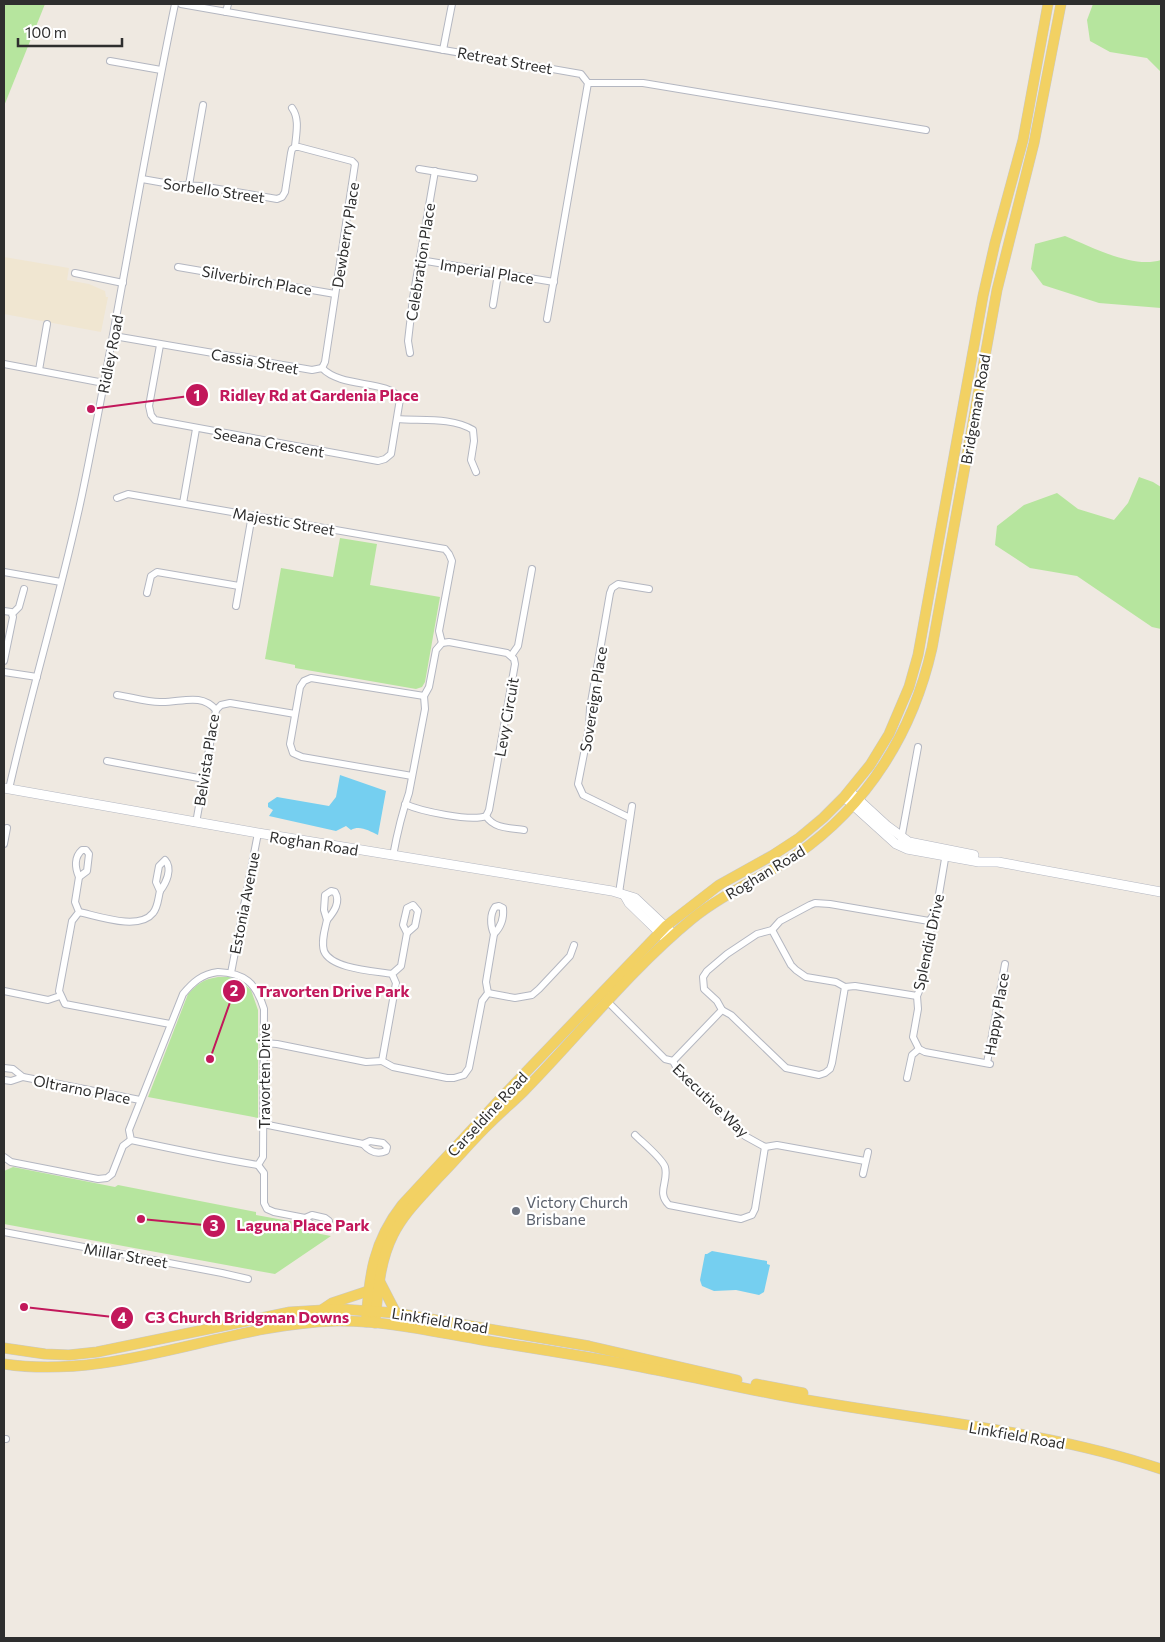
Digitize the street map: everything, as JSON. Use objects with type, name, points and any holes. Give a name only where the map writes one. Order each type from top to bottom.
[{"type":"main road","name":"Bridgeman Road","points":[[847,794],[870,765],[889,734],[903,704],[914,672],[983,296],[995,243],[1023,140],[1048,4]]},
{"type":"main road","name":"Bridgeman Road","points":[[856,803],[880,771],[907,725],[920,694],[928,664],[997,290],[1034,143],[1061,4]]},
{"type":"main road","points":[[1023,140],[1034,143]]},
{"type":"main road","name":"Roghan Road","points":[[663,929],[719,885],[800,838],[847,794]]},
{"type":"main road","name":"Roghan Road","points":[[671,938],[692,919],[721,899],[796,855],[830,828],[856,803]]},
{"type":"main road","name":"Carseldine Road","points":[[372,1310],[368,1291],[371,1268],[378,1245],[388,1225],[402,1205],[502,1097],[663,929]]},
{"type":"main road","name":"Carseldine Road","points":[[371,1323],[382,1266],[389,1244],[408,1212],[489,1123],[523,1092],[607,1002],[671,938]]},
{"type":"main road","points":[[379,1280],[396,1313]]},
{"type":"main road","points":[[323,1309],[332,1302],[368,1291]]},
{"type":"main road","name":"Linkfield Road","points":[[4,1348],[45,1354],[89,1353],[290,1312],[323,1309],[372,1310],[589,1346],[872,1410]]},
{"type":"main road","name":"Linkfield Road","points":[[4,1364],[53,1368],[92,1365],[274,1327],[320,1322],[371,1323],[597,1358],[783,1396],[1059,1443],[1161,1469]]},
{"type":"street","name":"Ridley Road","points":[[6,789],[37,678],[81,497],[114,336],[161,70],[175,4]]},
{"type":"street","name":"Retreat Street","points":[[181,4],[581,74],[588,83]]},
{"type":"street","points":[[226,12],[228,4]]},
{"type":"street","points":[[443,50],[452,4]]},
{"type":"street","points":[[110,61],[161,70]]},
{"type":"street","points":[[547,319],[588,83],[643,82],[926,130]]},
{"type":"street","points":[[189,185],[203,104]]},
{"type":"street","name":"Sorbello Street","points":[[142,179],[276,199],[282,197],[285,192],[292,149],[296,147],[298,121],[292,108]]},
{"type":"street","name":"Dewberry Place","points":[[296,147],[352,161],[355,164],[325,362],[322,368]]},
{"type":"street","points":[[419,169],[474,178]]},
{"type":"street","name":"Celebration Place","points":[[410,353],[408,341],[435,172]]},
{"type":"street","name":"Imperial Place","points":[[420,260],[554,282]]},
{"type":"street","name":"Silverbirch Place","points":[[178,267],[335,294]]},
{"type":"street","points":[[76,273],[123,284]]},
{"type":"street","points":[[493,305],[498,274]]},
{"type":"street","points":[[40,370],[47,324]]},
{"type":"street","name":"Cassia Street","points":[[114,336],[312,370],[322,368],[331,376],[341,380],[392,390]]},
{"type":"street","name":"Seeana Crescent","points":[[160,345],[150,406],[151,415],[154,420],[163,423],[378,460],[385,459],[391,454],[400,399],[392,390]]},
{"type":"street","points":[[4,364],[104,383]]},
{"type":"street","points":[[397,419],[454,422],[473,430],[474,441],[471,460],[476,472]]},
{"type":"street","points":[[183,503],[196,429]]},
{"type":"street","name":"Majestic Street","points":[[117,498],[128,494],[445,549],[452,561],[439,631],[442,643]]},
{"type":"street","points":[[236,606],[252,515]]},
{"type":"street","points":[[511,656],[518,646],[532,569]]},
{"type":"street","points":[[4,572],[61,582]]},
{"type":"street","points":[[148,593],[151,576],[157,572],[239,586]]},
{"type":"street","name":"Sovereign Place","points":[[630,818],[583,795],[578,784],[589,728],[590,708],[610,593],[612,588],[618,584],[649,589]]},
{"type":"street","points":[[4,661],[13,614],[19,607],[24,589]]},
{"type":"street","points":[[4,611],[13,614]]},
{"type":"street","name":"Levy Circuit","points":[[442,643],[448,642],[505,651],[511,656],[515,664],[489,810],[486,816]]},
{"type":"street","points":[[393,856],[399,822],[409,793],[425,709],[424,696],[429,687],[436,650],[442,643]]},
{"type":"street","points":[[4,672],[37,678]]},
{"type":"street","points":[[412,776],[297,756],[291,749],[290,744],[300,687],[304,681],[311,678],[424,696]]},
{"type":"street","name":"Belvista Place","points":[[117,695],[161,702],[191,698],[212,704],[216,710],[196,823]]},
{"type":"street","points":[[216,710],[221,705],[230,703],[295,714]]},
{"type":"street","points":[[901,842],[918,746]]},
{"type":"street","points":[[107,762],[204,779]]},
{"type":"street","name":"Roghan Road","points":[[6,789],[393,856],[504,872],[622,894],[635,898],[671,938]]},
{"type":"street","points":[[847,794],[901,842],[978,862],[998,862],[1161,892]]},
{"type":"street","points":[[404,804],[420,809],[475,819],[486,816],[490,822],[496,825],[524,830]]},
{"type":"street","points":[[622,894],[632,806]]},
{"type":"street","points":[[4,844],[7,828]]},
{"type":"street","name":"Estonia Avenue","points":[[230,973],[258,833]]},
{"type":"street","name":"Splendid Drive","points":[[919,1049],[913,1037],[918,1009],[916,996],[922,984],[931,936],[929,921],[936,912],[946,853]]},
{"type":"street","points":[[79,877],[76,902],[79,912]]},
{"type":"street","points":[[79,912],[131,922],[141,921],[148,918],[154,912],[160,891]]},
{"type":"street","points":[[845,987],[832,1063],[830,1069],[819,1075],[786,1068],[731,1015],[722,1010],[717,1001],[704,989],[703,977],[707,971],[727,954],[757,934],[772,930],[780,921],[815,903],[929,921]]},
{"type":"street","points":[[79,912],[72,920],[59,991],[65,1004],[170,1024]]},
{"type":"street","points":[[328,920],[323,941],[324,951],[328,958],[338,964],[392,974]]},
{"type":"street","points":[[772,930],[796,970],[806,977],[836,982],[845,987],[855,986],[916,996]]},
{"type":"street","points":[[392,974],[401,966],[407,933]]},
{"type":"street","points":[[264,1043],[366,1062],[382,1061],[393,1067],[447,1078],[464,1075],[469,1068],[482,1001],[488,993],[486,982],[494,934]]},
{"type":"street","points":[[488,993],[515,998],[523,998],[532,994],[570,956],[574,945]]},
{"type":"street","name":"Happy Place","points":[[919,1049],[925,1052],[989,1064],[1005,964]]},
{"type":"street","points":[[131,1140],[129,1130],[183,994],[192,983],[209,973],[230,973]]},
{"type":"street","name":"Travorten Drive","points":[[230,973],[238,974],[246,980],[260,997],[264,1009],[264,1157],[258,1165]]},
{"type":"street","points":[[382,1061],[396,983],[392,974]]},
{"type":"street","points":[[4,991],[48,1000],[60,996]]},
{"type":"street","name":"Executive Way","points":[[607,1002],[665,1058],[673,1061],[679,1072],[745,1136],[765,1147],[777,1145],[865,1161]]},
{"type":"street","points":[[673,1061],[722,1010]]},
{"type":"street","points":[[907,1078],[912,1055],[919,1049]]},
{"type":"street","name":"Oltrarno Place","points":[[4,1068],[13,1069],[23,1077],[140,1100]]},
{"type":"street","name":"Oltrarno Place","points":[[4,1080],[11,1081],[23,1077]]},
{"type":"street","points":[[263,1124],[363,1144]]},
{"type":"street","points":[[635,1135],[663,1163],[665,1175],[662,1194],[664,1200],[669,1205],[741,1219],[752,1215],[755,1208],[765,1147]]},
{"type":"street","points":[[4,1157],[11,1162],[98,1179],[107,1178],[112,1174],[123,1146],[131,1140],[184,1152],[226,1158],[258,1165],[264,1173],[264,1203],[267,1209],[305,1218]]},
{"type":"street","points":[[863,1174],[868,1152]]},
{"type":"street","points":[[4,1165],[11,1162]]},
{"type":"street","name":"Millar Street","points":[[4,1232],[248,1279]]},
{"type":"shaded area","points":[[4,257],[69,268],[67,280],[89,284],[105,291],[106,297],[108,297],[101,332],[4,314]]},
{"type":"green space","points":[[4,4],[45,4],[4,106]]},
{"type":"green space","points":[[1093,4],[1161,4],[1161,72],[1147,58],[1110,52],[1090,41],[1087,20]]},
{"type":"green space","points":[[1065,236],[1125,259],[1138,262],[1161,260],[1161,308],[1099,303],[1043,285],[1031,269],[1035,244]]},
{"type":"green space","points":[[1139,477],[1161,487],[1161,629],[1152,627],[1077,576],[1030,568],[995,545],[997,526],[1024,505],[1057,493],[1078,509],[1114,520],[1128,503]]},
{"type":"green space","points":[[340,538],[377,544],[370,585],[440,597],[425,682],[422,687],[416,689],[295,668],[295,665],[265,659],[281,568],[333,577]]},
{"type":"green space","points":[[218,977],[229,977],[243,983],[251,990],[258,1010],[258,1118],[148,1097],[188,994],[201,983]]},
{"type":"green space","points":[[13,1167],[256,1212],[256,1215],[300,1223],[305,1231],[331,1236],[275,1274],[4,1224],[4,1171]]},
{"type":"water","points":[[340,775],[386,791],[378,835],[361,828],[351,830],[346,826],[336,831],[269,816],[273,810],[268,807],[268,803],[277,797],[329,806],[336,797]]},
{"type":"water","points":[[712,1251],[767,1261],[767,1264],[770,1265],[764,1292],[759,1295],[736,1290],[714,1291],[702,1286],[700,1280],[705,1254]]},
{"type":"place","name":"Ridley Rd at Gardenia Place","points":[[91,409]]},
{"type":"place","name":"Travorten Drive Park","points":[[210,1059]]},
{"type":"place","name":"Victory Church Brisbane","points":[[516,1211]]},
{"type":"place","name":"Laguna Place Park","points":[[141,1219]]},
{"type":"place","name":"C3 Church Bridgman Downs","points":[[24,1307]]}]
